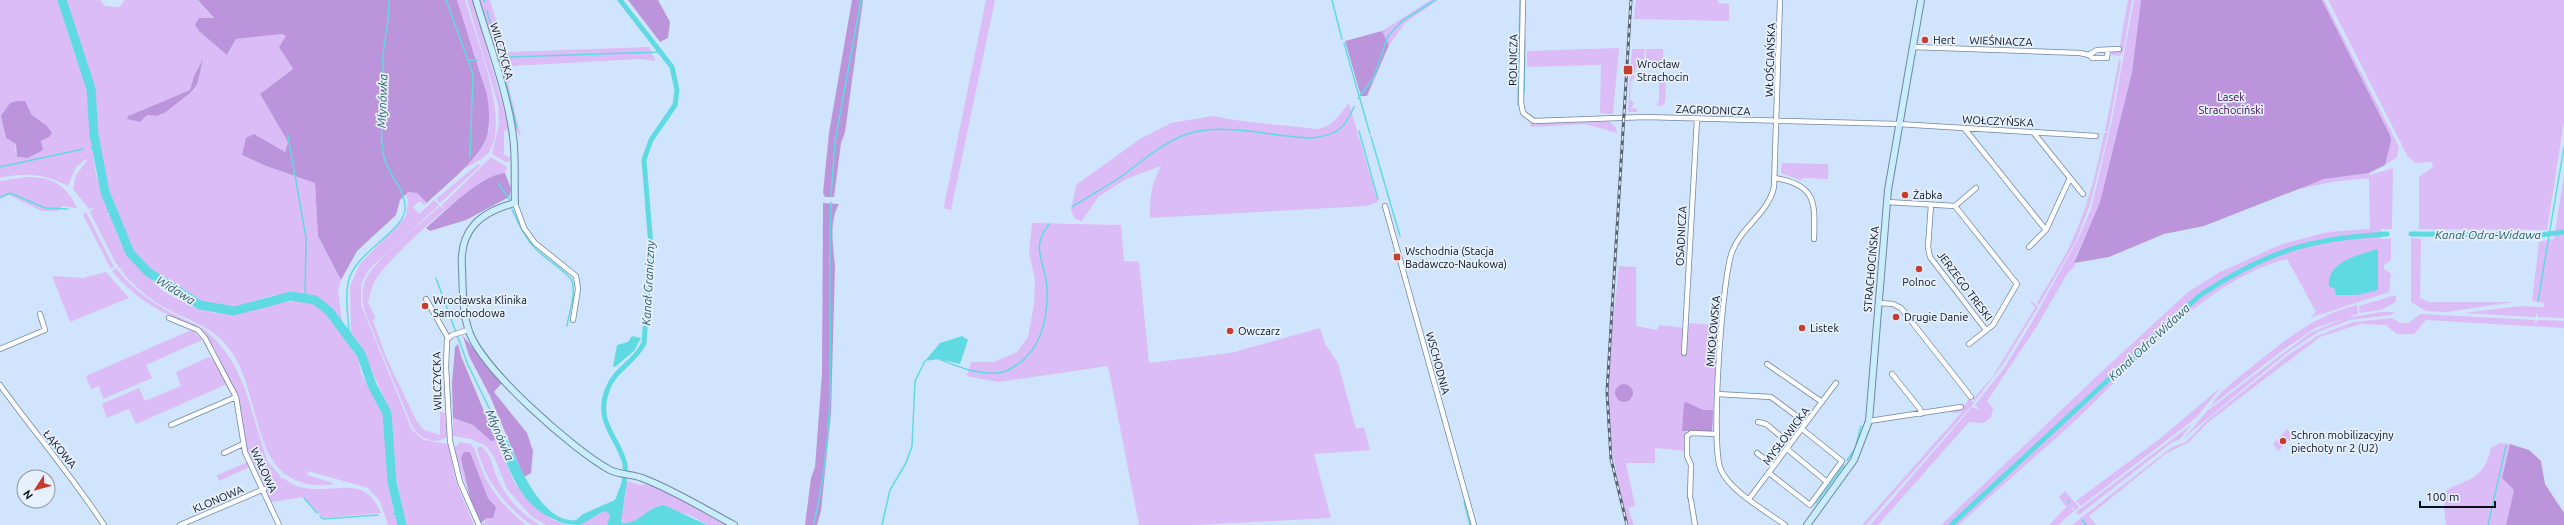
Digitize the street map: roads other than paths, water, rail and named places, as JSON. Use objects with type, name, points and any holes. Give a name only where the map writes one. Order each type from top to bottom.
[{"type":"street","name":"WILCZYCKA","points":[[476,0],[512,126],[515,153],[515,203],[524,228],[535,243],[576,276],[578,289],[573,320]]},
{"type":"street","name":"ROLNICZA","points":[[1523,0],[1521,102],[1524,113],[1528,119]]},
{"type":"street","name":"WŁOŚCIAŃSKA","points":[[1778,121],[1780,0]]},
{"type":"street","name":"STRACHOCIŃSKA","points":[[1808,525],[1854,460],[1869,421],[1887,202],[1898,124],[1921,0]]},
{"type":"street","name":"WIEŚNIACZA","points":[[1913,47],[2089,55],[2092,58],[2107,58],[2108,50]]},
{"type":"street","name":"WIEŚNIACZA","points":[[2089,55],[2097,50],[2119,49]]},
{"type":"street","name":"ZAGRODNICZA","points":[[1528,119],[1534,121],[1629,117],[1898,124]]},
{"type":"street","name":"OSADNICZA","points":[[1684,353],[1697,119]]},
{"type":"street","name":"MIKOŁOWSKA","points":[[1778,121],[1775,178],[1772,198],[1738,241],[1730,258],[1717,394],[1720,470],[1732,486],[1785,525]]},
{"type":"street","name":"WOŁCZYŃSKA","points":[[1898,124],[2096,136]]},
{"type":"street","points":[[1964,128],[2046,230]]},
{"type":"street","points":[[2033,132],[2083,194]]},
{"type":"street","points":[[1775,178],[1800,186],[1811,196],[1815,210],[1814,239]]},
{"type":"street","points":[[2029,247],[2046,230],[2070,178]]},
{"type":"street","points":[[1887,202],[1955,206],[1976,188]]},
{"type":"street","points":[[515,203],[481,217],[469,229],[461,262],[465,331],[530,408],[600,463],[620,474],[654,483],[734,525]]},
{"type":"street","name":"JERZEGO TRESKI","points":[[1931,205],[1928,247],[1930,257],[1986,330]]},
{"type":"street","name":"WSCHODNIA","points":[[1385,206],[1474,525]]},
{"type":"street","points":[[1955,206],[2017,284],[1993,325],[1969,344]]},
{"type":"street","points":[[426,299],[450,336],[465,331]]},
{"type":"street","points":[[1879,303],[1893,304],[1901,308],[1971,397]]},
{"type":"street","points":[[0,349],[45,330],[40,314]]},
{"type":"street","name":"WAŁOWA","points":[[169,318],[198,330],[205,338],[236,397],[243,444],[279,525]]},
{"type":"street","name":"WILCZYCKA","points":[[450,336],[446,367],[450,441],[458,474],[479,525]]},
{"type":"street","points":[[1766,364],[1822,402]]},
{"type":"street","points":[[1892,374],[1920,409],[1921,414]]},
{"type":"street","name":"MYSŁOWICKA","points":[[1749,498],[1836,383]]},
{"type":"street","name":"ŁĄKOWA","points":[[0,385],[31,428],[78,485],[104,525]]},
{"type":"street","points":[[1717,394],[1772,397],[1806,423]]},
{"type":"street","points":[[171,425],[236,397]]},
{"type":"street","points":[[1869,421],[1961,407]]},
{"type":"street","points":[[1758,422],[1766,424],[1790,444]]},
{"type":"street","points":[[1769,473],[1810,505],[1842,461],[1802,429]]},
{"type":"street","points":[[1695,525],[1690,498],[1691,465],[1687,456],[1687,436],[1691,433],[1718,434]]},
{"type":"street","points":[[224,453],[243,444]]},
{"type":"street","points":[[1787,449],[1827,482]]},
{"type":"street","points":[[1757,453],[1774,466]]},
{"type":"street","name":"KLONOWA","points":[[180,525],[264,489]]},
{"type":"waterway","name":"Widawa","points":[[62,0],[91,89],[94,135],[105,192],[130,253],[148,272],[200,305],[234,311],[291,296],[315,300],[329,311],[361,354],[372,385],[387,413],[392,482],[402,525]]},
{"type":"waterway","name":"Młynówka","points":[[349,337],[347,301],[349,279],[361,260],[396,226],[402,218],[405,210],[403,196],[386,164],[382,141],[384,88],[383,57],[389,15],[389,0]]},
{"type":"waterway","points":[[446,0],[473,74],[470,157]]},
{"type":"waterway","name":"Kanał Graniczny","points":[[620,0],[672,67],[677,90],[675,105],[651,140],[644,160],[651,247],[644,343],[636,355],[615,375],[611,381],[604,400],[605,420],[622,454],[625,464],[624,486]]},
{"type":"waterway","points":[[831,196],[835,142],[861,0]]},
{"type":"waterway","points":[[1332,0],[1342,39]]},
{"type":"waterway","points":[[1358,98],[1373,79],[1388,36],[1402,21],[1435,0]]},
{"type":"waterway","points":[[1518,105],[1520,0]]},
{"type":"waterway","points":[[487,11],[497,44],[504,54],[509,57],[660,52]]},
{"type":"waterway","points":[[1524,93],[1525,39]]},
{"type":"waterway","points":[[1344,43],[1370,134]]},
{"type":"waterway","points":[[502,55],[499,62],[504,76]]},
{"type":"waterway","points":[[469,60],[477,60]]},
{"type":"waterway","points":[[506,83],[517,128]]},
{"type":"waterway","points":[[1072,207],[1119,178],[1157,150],[1177,138],[1188,134],[1199,131],[1226,129],[1299,137],[1320,137],[1333,133],[1343,126],[1354,107]]},
{"type":"waterway","points":[[1359,131],[1378,199]]},
{"type":"waterway","points":[[288,136],[306,238],[305,298]]},
{"type":"waterway","points":[[1371,137],[1400,236]]},
{"type":"waterway","name":"Widawa","points":[[91,148],[96,147]]},
{"type":"waterway","points":[[2538,301],[2564,147]]},
{"type":"waterway","points":[[0,167],[83,149]]},
{"type":"waterway","points":[[498,183],[510,200]]},
{"type":"waterway","points":[[0,197],[10,193],[45,208],[68,209]]},
{"type":"waterway","points":[[814,522],[822,483],[827,443],[830,363],[831,202]]},
{"type":"waterway","points":[[511,207],[522,229],[532,244],[572,281],[573,298],[567,326]]},
{"type":"waterway","name":"Widawa","points":[[107,212],[113,211]]},
{"type":"waterway","points":[[939,359],[975,372],[1001,373],[1015,366],[1032,351],[1042,332],[1046,310],[1046,279],[1039,248],[1043,233],[1049,224]]},
{"type":"waterway","name":"Kanał Odra-Widawa","points":[[2411,234],[2540,235],[2564,232]]},
{"type":"waterway","name":"Kanał Odra-Widawa","points":[[1951,525],[2199,296],[2222,281],[2245,269],[2288,250],[2333,239],[2387,234]]},
{"type":"waterway","name":"Młynówka","points":[[436,278],[468,365],[496,422],[502,443]]},
{"type":"waterway","points":[[882,525],[890,490],[906,463],[912,446],[915,381],[925,361]]},
{"type":"waterway","points":[[1847,460],[1855,449],[1861,426]]},
{"type":"waterway","points":[[2488,525],[2506,446]]},
{"type":"waterway","points":[[1816,503],[1844,465]]},
{"type":"waterway","points":[[304,498],[317,513]]},
{"type":"waterway","points":[[1464,502],[1470,525]]},
{"type":"waterway","name":"Widawa","points":[[393,514],[399,513]]},
{"type":"waterway","points":[[320,516],[323,519],[378,515]]},
{"type":"waterway","points":[[2082,520],[2086,525]]},
{"type":"railway","points":[[1627,525],[1611,459],[1607,392],[1631,0]]},
{"type":"place","name":"Hert","points":[[1925,40]]},
{"type":"place","name":"Wrocław Strachocin","points":[[1628,70]]},
{"type":"place","name":"Żabka","points":[[1905,195]]},
{"type":"place","name":"Wschodnia (Stacja Badawczo-Naukowa)","points":[[1397,257]]},
{"type":"place","name":"Polnoc","points":[[1919,269]]},
{"type":"place","name":"Wrocławska Klinika Samochodowa","points":[[425,306]]},
{"type":"place","name":"Drugie Danie","points":[[1896,317]]},
{"type":"place","name":"Listek","points":[[1802,328]]},
{"type":"place","name":"Owczarz","points":[[1230,331]]},
{"type":"place","name":"Schron mobilizacyjny piechoty nr 2 (U2)","points":[[2283,441]]},
{"type":"park label","name":"Lasek Strachociński","points":[[2231,103]]}]
